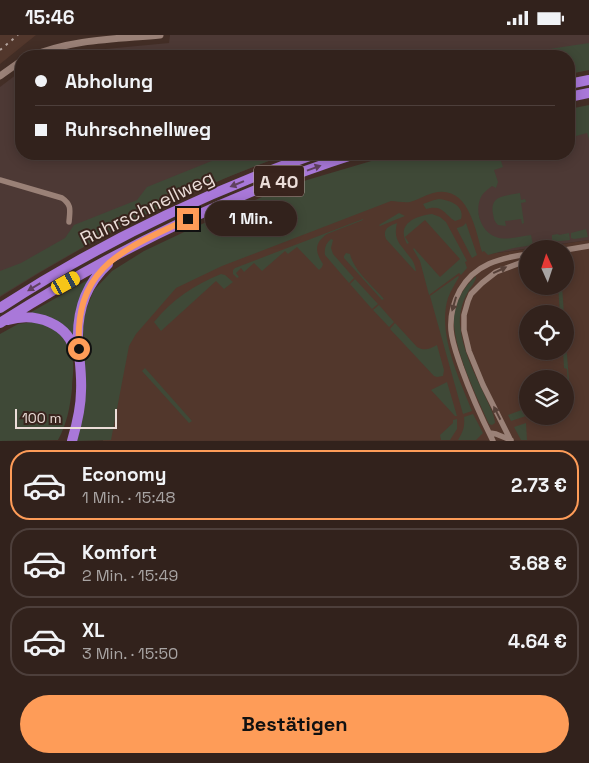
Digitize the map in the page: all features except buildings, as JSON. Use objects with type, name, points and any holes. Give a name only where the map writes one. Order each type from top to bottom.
[{"type":"highway","points":[[575,83],[589,80]]},
{"type":"highway","points":[[575,96],[589,93]]},
{"type":"highway","name":"Ruhrschnellweg","points":[[0,308],[70,266],[160,219],[231,186],[300,160]]},
{"type":"highway","name":"Ruhrschnellweg","points":[[0,323],[66,283],[172,227],[242,195],[338,160]]},
{"type":"highway","points":[[72,441],[81,403],[78,331],[83,302],[89,288],[102,269],[128,249]]},
{"type":"highway","points":[[0,323],[15,318],[28,317],[42,320],[54,324],[72,343],[77,367],[76,390],[73,415],[65,441]]},
{"type":"street","points":[[51,50],[72,45],[160,35]]},
{"type":"street","points":[[0,76],[15,65]]},
{"type":"street","points":[[0,180],[68,202],[70,207],[69,221]]},
{"type":"street","points":[[574,248],[589,245]]},
{"type":"street","points":[[494,441],[465,377],[452,339],[451,317],[456,297],[474,272],[496,261],[519,256]]},
{"type":"street","points":[[511,440],[483,385],[470,351],[464,330],[464,315],[471,293],[496,272],[519,263]]},
{"type":"street","points":[[490,433],[496,433],[511,440]]},
{"type":"shaded area","points":[[0,35],[36,35],[15,50],[0,64]]},
{"type":"shaded area","points":[[170,35],[589,35],[589,70],[575,73],[575,50],[95,50],[169,43]]},
{"type":"shaded area","points":[[15,76],[15,160],[272,160],[225,178],[159,208],[98,239],[0,297],[0,87]]},
{"type":"shaded area","points":[[589,132],[589,240],[574,242],[574,240],[519,240],[519,250],[488,254],[466,164],[481,160],[575,160],[575,134]]},
{"type":"shaded area","points":[[466,164],[488,254],[519,250],[519,295],[574,295],[574,242],[589,240],[589,440],[103,441],[123,346],[174,287],[225,263]]},
{"type":"green space","points":[[589,43],[589,70],[575,73],[575,50],[543,50]]},
{"type":"green space","points":[[589,105],[589,139],[587,133],[575,136],[575,108]]},
{"type":"green space","points":[[214,160],[271,160],[140,217],[69,255],[0,296],[0,271],[21,263],[65,238],[74,225],[137,200],[147,187]]},
{"type":"green space","points":[[375,160],[501,160],[503,167],[494,170],[498,182],[496,188],[492,186],[486,191],[479,203],[480,220],[486,231],[496,237],[504,239],[531,235],[532,240],[519,240],[519,247],[488,255],[484,251],[482,252],[473,220],[462,201],[454,195],[445,192],[433,193],[410,202],[391,201],[222,266],[176,288],[136,334],[129,346],[111,440],[74,441],[85,379],[83,329],[85,312],[94,290],[112,271],[144,251],[262,197],[307,180]]},
{"type":"green space","points":[[520,193],[521,200],[525,199],[526,202],[521,203],[524,223],[522,224],[521,219],[505,221],[506,226],[498,225],[492,208],[496,200],[504,196]]},
{"type":"green space","points":[[439,199],[452,202],[459,207],[462,214],[461,219],[455,221],[440,209],[426,209],[423,204]]},
{"type":"green space","points":[[399,213],[405,216],[379,225]]},
{"type":"green space","points":[[432,214],[446,222],[467,261],[465,262],[467,268],[461,275],[459,273],[429,295],[420,261],[413,249],[440,277],[460,259],[425,220],[405,237],[409,243],[407,244],[404,237],[404,231],[409,222]]},
{"type":"green space","points":[[363,219],[323,237],[317,248],[318,256],[323,264],[319,270],[297,247],[288,254],[285,251],[262,271],[254,263],[244,272],[241,268],[236,273],[239,277],[237,278],[233,274],[235,268]]},
{"type":"green space","points":[[397,223],[397,238],[400,245],[413,261],[416,271],[386,239],[386,230]]},
{"type":"green space","points":[[466,223],[477,255],[472,258],[457,229]]},
{"type":"green space","points":[[586,229],[588,237],[571,238],[571,233]]},
{"type":"green space","points":[[569,233],[570,240],[552,240],[552,235]]},
{"type":"green space","points":[[331,239],[333,240],[331,248],[333,254],[354,278],[349,283],[325,255],[326,246]]},
{"type":"green space","points":[[346,253],[350,254],[359,272],[384,299],[382,300],[344,258]]},
{"type":"green space","points":[[221,274],[233,282],[224,289],[216,281],[161,331],[154,322],[169,306],[193,288]]},
{"type":"green space","points":[[458,276],[448,298],[445,326],[451,355],[472,411],[463,414],[430,296]]},
{"type":"green space","points":[[476,276],[463,304],[460,325],[469,361],[493,415],[495,423],[492,425],[489,424],[466,370],[454,327],[455,309],[459,298]]},
{"type":"green space","points":[[93,277],[75,340],[26,315]]},
{"type":"green space","points":[[355,279],[378,304],[372,309],[350,284]]},
{"type":"green space","points":[[559,295],[563,295],[563,305],[559,305]]},
{"type":"green space","points":[[379,305],[394,322],[389,327],[373,310]]},
{"type":"green space","points":[[41,323],[55,330],[69,347],[73,362],[73,372],[68,415],[58,440],[0,441],[0,334],[18,324]]},
{"type":"green space","points":[[395,323],[417,347],[425,349],[437,345],[444,370],[443,376],[434,376],[390,329]]},
{"type":"green space","points":[[564,360],[567,360],[568,370],[564,368]]},
{"type":"green space","points":[[145,368],[192,421],[189,423],[142,371]]},
{"type":"green space","points":[[447,382],[457,416],[431,390]]},
{"type":"green space","points":[[519,411],[519,418],[511,421],[508,415]]},
{"type":"green space","points":[[473,414],[483,433],[476,440],[458,440],[463,429],[464,417]]},
{"type":"green space","points":[[457,419],[457,429],[450,440],[441,440],[440,435],[453,423],[453,420]]},
{"type":"green space","points":[[526,425],[527,440],[521,440],[514,427]]},
{"type":"railway","points":[[0,50],[18,35]]},
{"type":"route","points":[[79,349],[80,311],[89,288],[102,269],[128,249],[188,219]]}]
